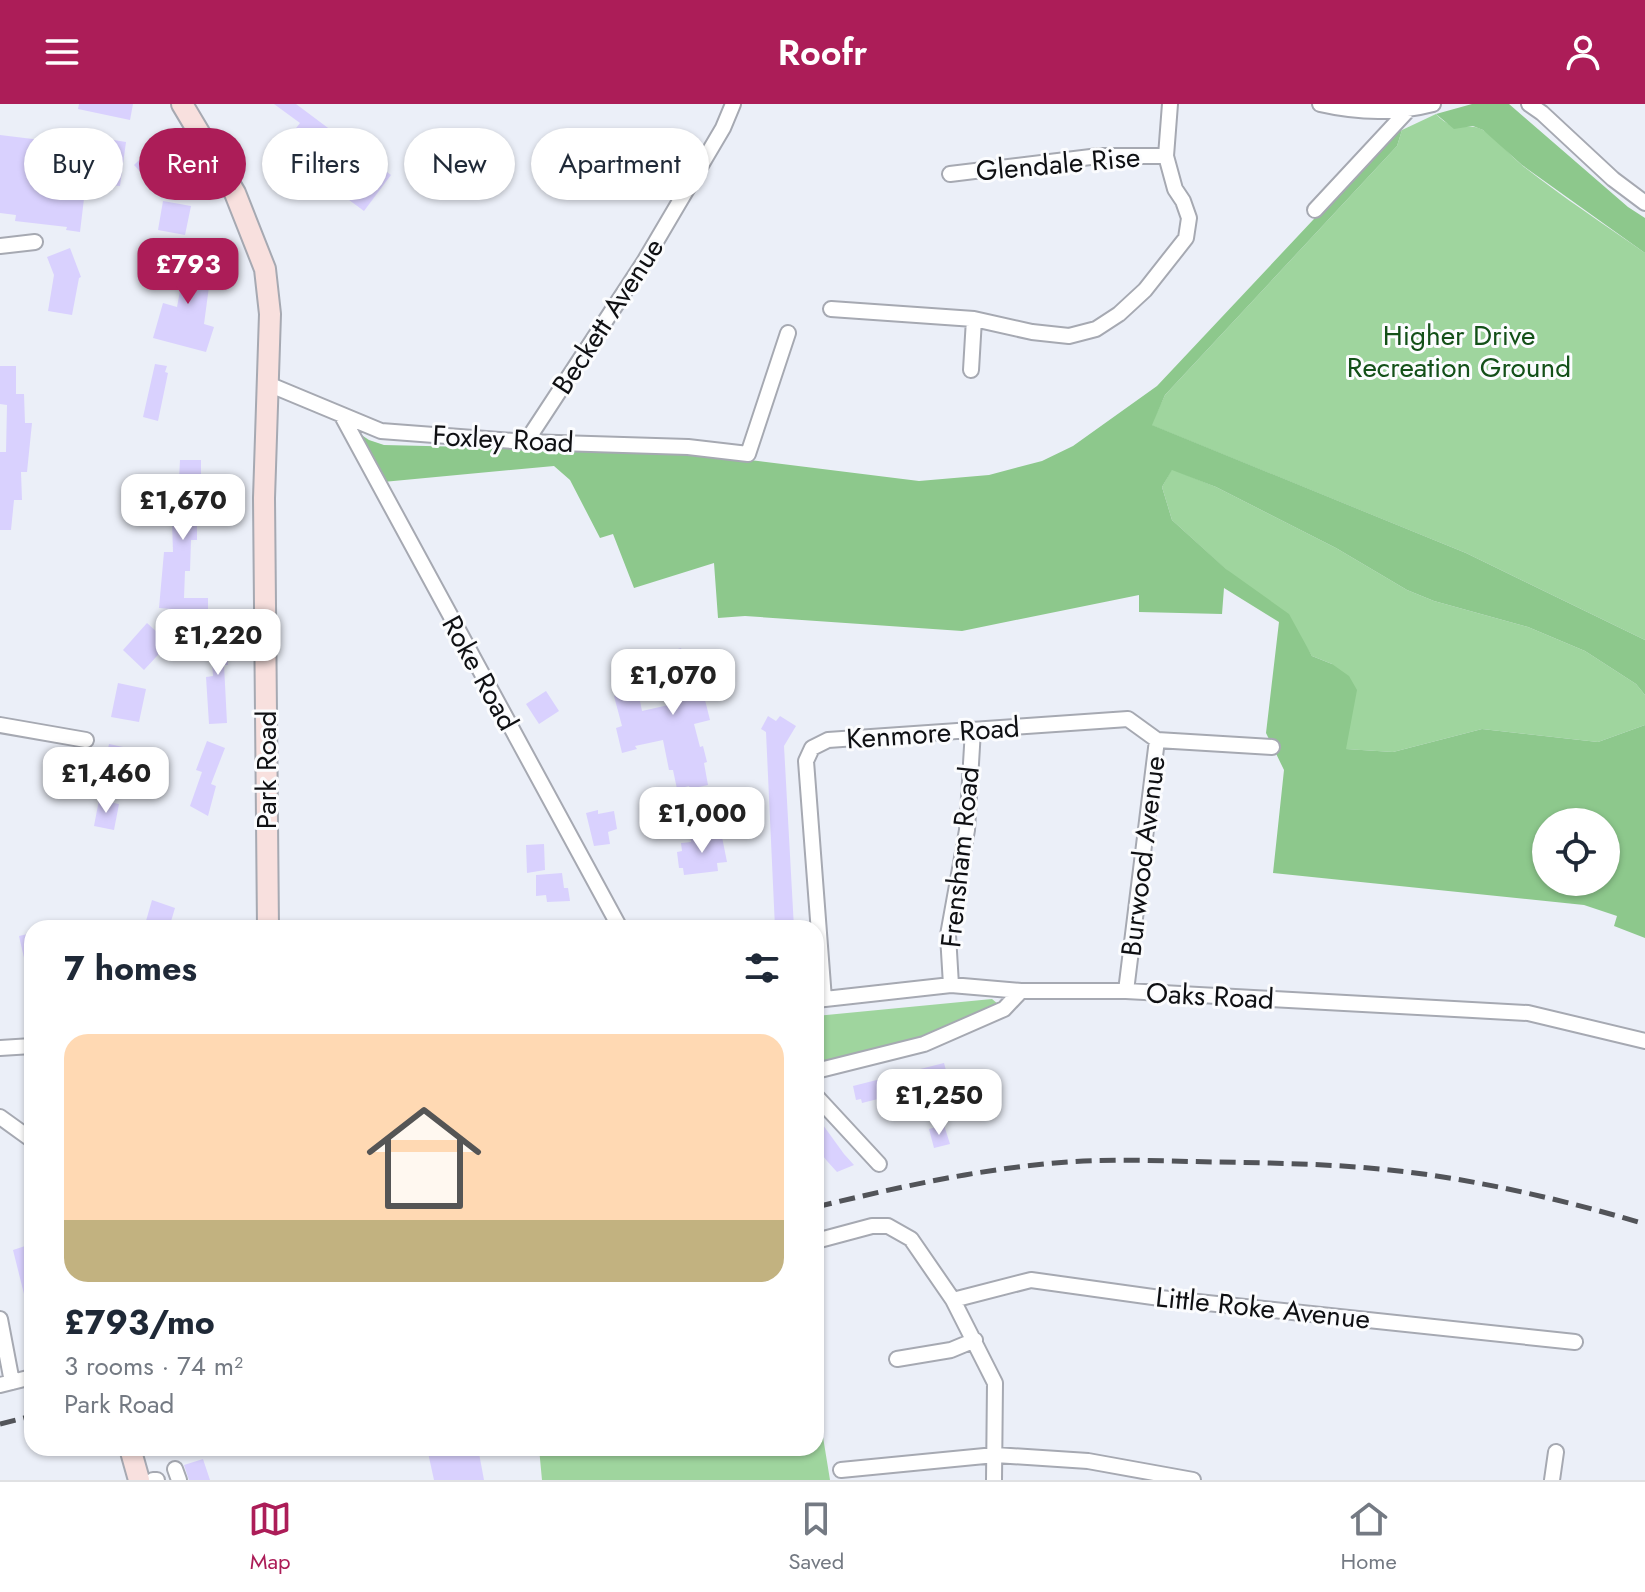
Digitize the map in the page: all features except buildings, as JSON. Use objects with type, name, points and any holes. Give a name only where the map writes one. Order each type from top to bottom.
[{"type":"street","name":"Park Road","points":[[182,104],[235,193],[265,269],[270,314],[264,525],[268,920]]},
{"type":"street","name":"Beckett Avenue","points":[[526,442],[644,262],[723,128],[733,104]]},
{"type":"street","points":[[831,309],[974,319],[1032,332],[1069,336],[1096,329],[1119,314],[1145,290],[1186,238],[1189,218],[1175,189],[1166,156],[1170,104]]},
{"type":"street","points":[[1320,104],[1355,111],[1408,110],[1433,104]]},
{"type":"street","points":[[1529,104],[1613,179],[1645,203]]},
{"type":"street","points":[[1315,210],[1408,110]]},
{"type":"street","name":"Glendale Rise","points":[[950,174],[1099,156],[1166,156]]},
{"type":"street","points":[[0,246],[35,242]]},
{"type":"street","points":[[971,370],[974,319]]},
{"type":"street","name":"Foxley Road","points":[[268,384],[381,431],[526,442],[688,447],[748,454],[788,333]]},
{"type":"street","name":"Roke Road","points":[[342,416],[616,920]]},
{"type":"street","name":"Kenmore Road","points":[[815,920],[806,761],[812,748],[828,740],[1128,719],[1157,740]]},
{"type":"street","points":[[0,725],[86,740]]},
{"type":"street","name":"Frensham Road","points":[[951,985],[948,935],[967,830],[973,730]]},
{"type":"street","name":"Burwood Avenue","points":[[1126,991],[1157,740],[1272,747]]},
{"type":"street","name":"Oaks Road","points":[[824,999],[951,985],[1021,991],[1126,991],[1528,1013],[1645,1041]]},
{"type":"street","points":[[824,1069],[924,1044],[1004,1009],[1021,991]]},
{"type":"street","points":[[0,1048],[24,1046]]},
{"type":"street","points":[[824,1105],[879,1164]]},
{"type":"street","points":[[0,1117],[24,1134]]},
{"type":"street","points":[[824,1239],[872,1226],[896,1229],[911,1239],[953,1300],[995,1383],[994,1480]]},
{"type":"street","name":"Little Roke Avenue","points":[[953,1300],[1031,1280],[1160,1298],[1575,1342]]},
{"type":"street","points":[[0,1319],[6,1384]]},
{"type":"street","points":[[897,1359],[951,1350],[975,1340]]},
{"type":"street","points":[[1552,1480],[1556,1452]]},
{"type":"street","points":[[841,1470],[995,1455],[1088,1461],[1193,1480]]},
{"type":"street","points":[[132,1456],[139,1480]]},
{"type":"green space","points":[[1472,104],[1509,104],[1628,207],[1645,218],[1645,253],[1522,165],[1483,130],[1473,126],[1454,129],[1436,114]]},
{"type":"green space","name":"Higher Drive Recreation Ground","points":[[1436,114],[1443,121],[1456,126],[1480,128],[1523,166],[1645,253],[1645,640],[1466,553],[1151,425],[1165,395],[1397,146],[1402,130]]},
{"type":"green space","points":[[1402,130],[1397,146],[1165,395],[1152,425],[1466,553],[1645,640],[1645,695],[1636,684],[1585,651],[1528,627],[1434,601],[1407,590],[1336,548],[1216,487],[1172,470],[1162,487],[1172,520],[1226,569],[1289,614],[1312,656],[1332,664],[1349,676],[1357,690],[1346,749],[1393,752],[1482,729],[1598,742],[1645,725],[1645,938],[1614,926],[1617,916],[1584,905],[1273,873],[1284,770],[1266,733],[1279,622],[1224,588],[1222,614],[1139,612],[1139,595],[962,631],[745,616],[718,618],[714,563],[634,588],[613,534],[600,538],[570,480],[554,466],[383,482],[351,428],[369,440],[384,445],[687,452],[919,481],[989,475],[1042,461],[1073,446],[1157,386],[1391,137]]},
{"type":"green space","points":[[1172,469],[1216,487],[1336,548],[1407,590],[1434,601],[1528,627],[1585,651],[1636,684],[1645,695],[1645,725],[1598,742],[1482,729],[1393,752],[1345,749],[1332,664],[1312,656],[1300,637],[1172,520],[1162,487]]},
{"type":"green space","points":[[992,999],[1004,1009],[924,1044],[824,1069],[824,1015]]},
{"type":"green space","points":[[824,1443],[830,1480],[542,1480],[540,1456],[824,1456]]},
{"type":"railway","points":[[824,1205],[965,1175],[1075,1161],[1310,1164],[1408,1172],[1468,1181],[1645,1224]]},
{"type":"railway","points":[[0,1424],[24,1418]]}]
